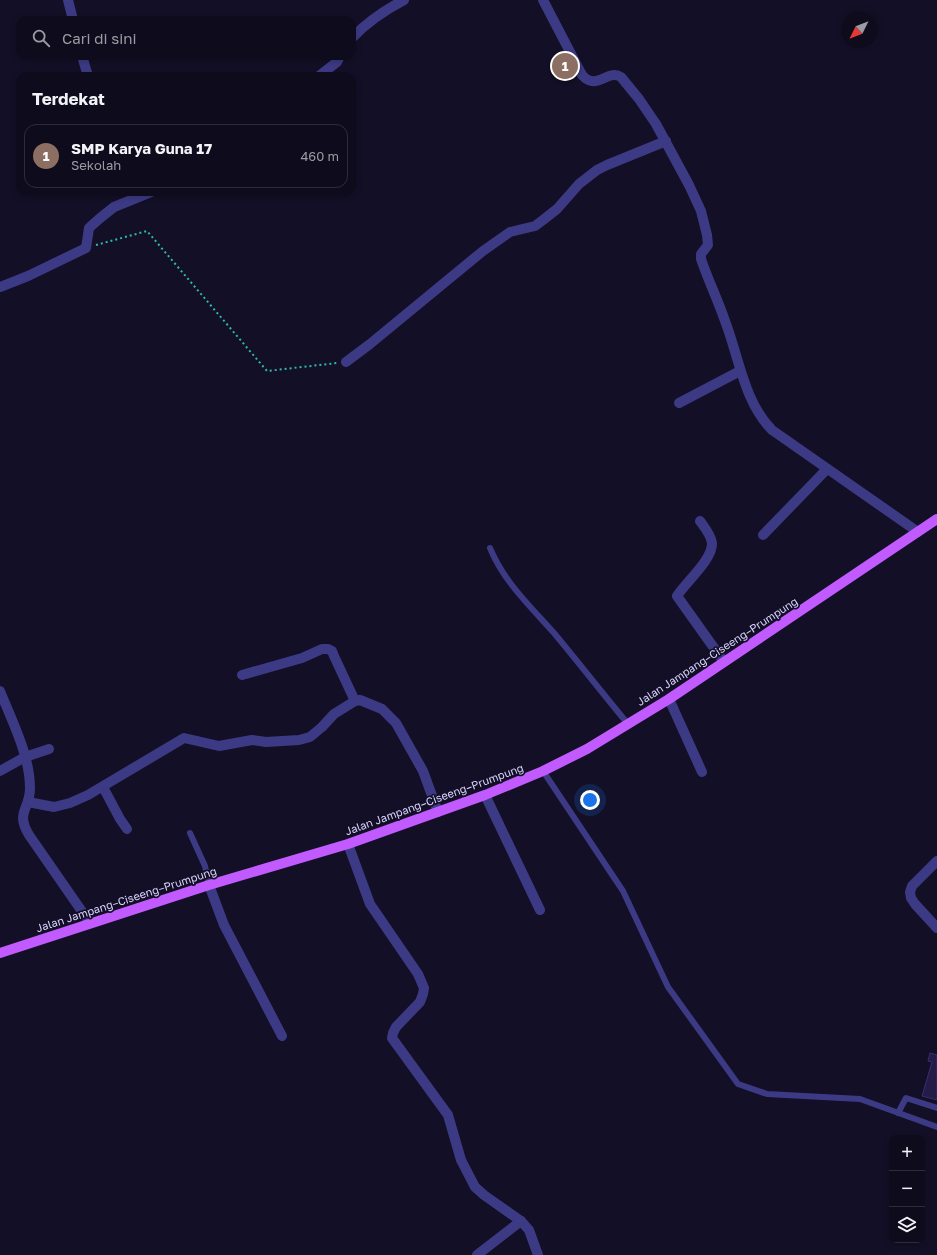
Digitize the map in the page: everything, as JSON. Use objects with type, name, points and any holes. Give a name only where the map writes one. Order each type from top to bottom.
[{"type":"main road","name":"Jalan Jampang–Ciseeng–Prumpung","points":[[0,953],[209,885],[348,844],[485,795],[543,771],[587,749],[669,699],[937,519]]},
{"type":"street","points":[[68,0],[72,16]]},
{"type":"street","points":[[356,35],[375,18],[404,0]]},
{"type":"street","points":[[543,0],[585,79],[593,82],[613,74],[618,74],[647,110],[666,142],[703,216],[708,245],[701,254],[701,259],[726,323],[740,371],[757,409],[767,425],[827,469],[918,532]]},
{"type":"street","points":[[83,60],[87,72]]},
{"type":"street","points":[[324,72],[338,60]]},
{"type":"street","points":[[346,362],[488,247],[510,232],[535,226],[543,220],[557,209],[580,184],[597,170],[666,142]]},
{"type":"street","points":[[0,287],[28,276],[86,248],[89,228],[114,207],[139,196]]},
{"type":"street","points":[[679,403],[740,371]]},
{"type":"street","points":[[763,535],[827,469]]},
{"type":"street","points":[[700,521],[709,533],[712,543],[711,552],[677,596],[724,662]]},
{"type":"street","points":[[242,675],[302,658],[322,649],[328,649],[332,651],[355,701]]},
{"type":"street","points":[[0,691],[16,730],[30,782],[28,802],[22,817],[25,828],[90,923]]},
{"type":"street","points":[[669,699],[702,772]]},
{"type":"street","points":[[28,802],[54,806],[70,803],[103,787],[184,738],[219,746],[252,740],[266,742],[300,740],[310,737],[334,714],[355,701],[360,700],[382,709],[396,723],[424,771],[438,812]]},
{"type":"street","points":[[0,771],[24,757],[49,749]]},
{"type":"street","points":[[103,787],[120,820],[127,829]]},
{"type":"street","points":[[485,795],[540,910]]},
{"type":"street","points":[[348,844],[370,904],[418,974],[424,988],[420,1002],[396,1027],[392,1038],[448,1115],[460,1160],[475,1187],[521,1221],[529,1230],[538,1255]]},
{"type":"street","points":[[937,861],[912,886],[910,892],[911,898],[915,904],[937,928]]},
{"type":"street","points":[[209,885],[224,925],[282,1036]]},
{"type":"street","points":[[477,1255],[521,1221]]},
{"type":"lane","points":[[490,548],[500,569],[515,590],[567,649],[628,724]]},
{"type":"lane","points":[[543,771],[623,891],[668,987],[738,1084],[768,1094],[860,1099],[937,1127]]},
{"type":"lane","points":[[190,833],[205,866],[209,885]]},
{"type":"lane","points":[[898,1113],[906,1098],[937,1108]]},
{"type":"path","points":[[86,248],[147,231],[266,371],[346,362]]},
{"type":"building","points":[[930,1053],[937,1055],[937,1100],[922,1096],[932,1062],[928,1061]]},
{"type":"place","name":"SMP Karya Guna 17","points":[[565,66]]}]
